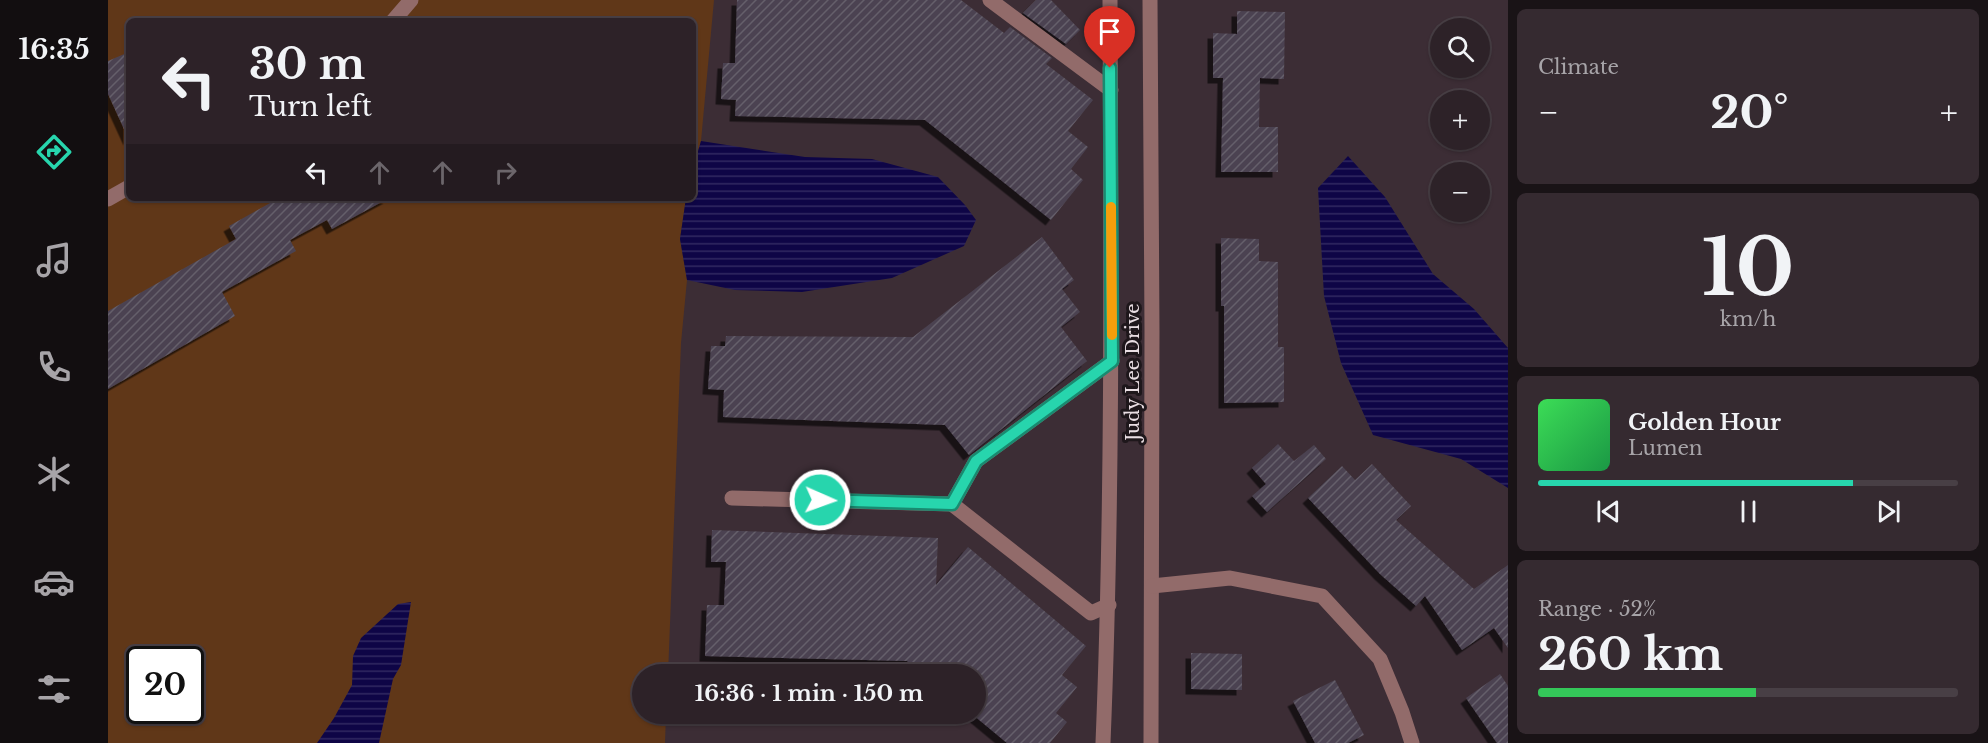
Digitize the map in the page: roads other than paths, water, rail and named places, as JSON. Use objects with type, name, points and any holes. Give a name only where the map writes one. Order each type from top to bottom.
[{"type":"street","points":[[396,18],[411,0]]},
{"type":"street","points":[[990,0],[1111,90]]},
{"type":"street","points":[[1103,743],[1109,605],[1112,361],[1110,0]]},
{"type":"street","name":"Judy Lee Drive","points":[[1150,0],[1151,743]]},
{"type":"street","points":[[108,199],[126,189]]},
{"type":"street","points":[[952,504],[976,461],[1112,361]]},
{"type":"street","points":[[732,498],[952,504],[1091,613],[1109,605]]},
{"type":"street","points":[[1152,586],[1230,578],[1322,596],[1380,659],[1412,743]]}]
